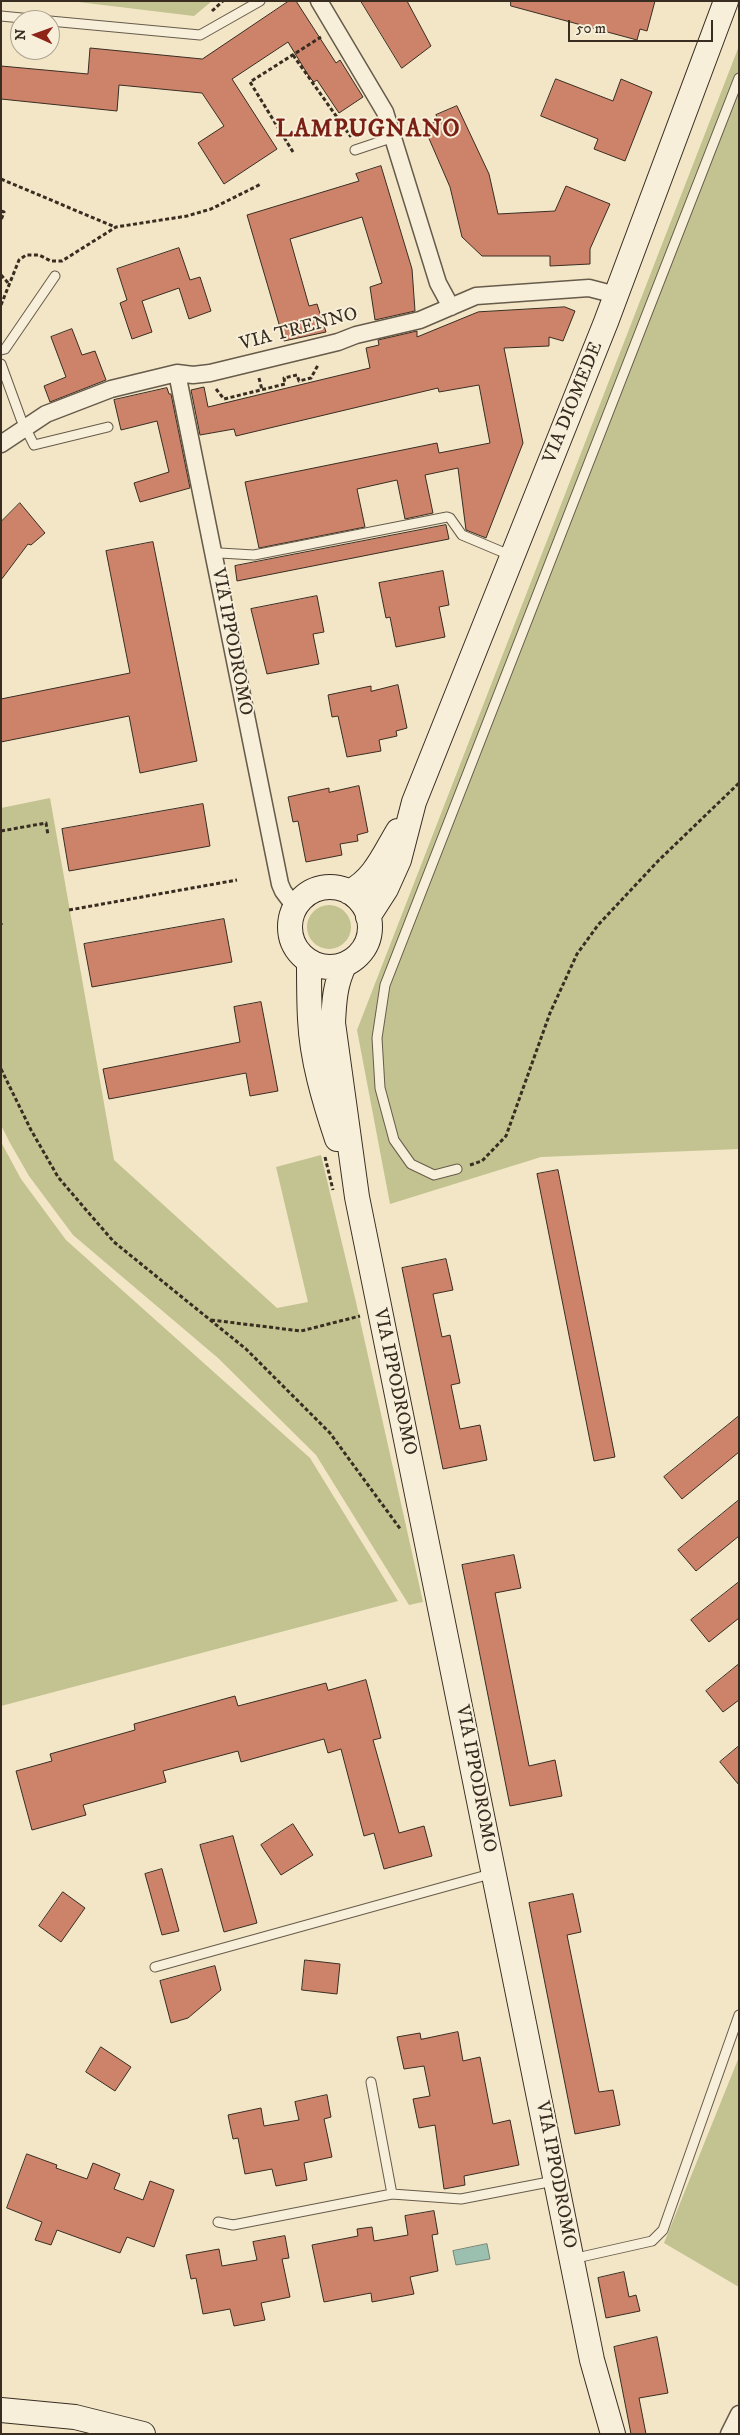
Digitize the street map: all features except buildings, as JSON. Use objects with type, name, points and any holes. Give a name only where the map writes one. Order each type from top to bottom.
[{"type":"street","points":[[319,1],[334,29],[381,104],[394,137],[438,283],[451,307]]},
{"type":"street","name":"VIA DIOMEDE","points":[[368,918],[386,889],[399,860],[414,802],[616,295],[726,1]]},
{"type":"street","name":"VIA TRENNO","points":[[1,444],[46,414],[111,390],[177,373],[193,375],[210,373],[420,320],[476,296],[589,288],[616,295]]},
{"type":"street","name":"VIA IPPODROMO","points":[[177,373],[280,884],[283,891],[296,907]]},
{"type":"street","name":"VIA DIOMEDE","points":[[349,892],[363,884],[371,876],[414,802]]},
{"type":"street","points":[[334,888],[349,892],[360,902],[368,918],[369,931],[365,945],[357,956],[345,964],[327,967],[309,962],[296,948],[291,935],[290,920],[296,907],[306,896],[319,889],[334,888]]},
{"type":"street","name":"VIA IPPODROMO","points":[[309,962],[310,1020],[322,1092],[357,1197]]},
{"type":"street","name":"VIA IPPODROMO","points":[[345,964],[335,991],[333,1023],[357,1197],[592,2360],[613,2434]]},
{"type":"street","name":"VIA IPPODROMO","points":[[592,2360],[599,2434]]},
{"type":"street","points":[[1,2410],[75,2416],[143,2434]]},
{"type":"street","points":[[729,2434],[739,2414]]},
{"type":"lane","points":[[60,22],[200,36],[260,1]]},
{"type":"lane","points":[[457,1169],[434,1175],[411,1164],[394,1140],[380,1088],[377,1038],[385,986],[739,78]]},
{"type":"lane","points":[[356,149],[394,137]]},
{"type":"lane","points":[[1,350],[8,344],[55,276]]},
{"type":"lane","points":[[1,364],[25,427],[34,445],[108,427]]},
{"type":"lane","points":[[220,553],[254,555],[446,517],[450,518],[462,535],[513,556]]},
{"type":"lane","points":[[155,1967],[494,1873]]},
{"type":"lane","points":[[572,2259],[652,2241],[663,2230],[739,2015]]},
{"type":"lane","points":[[371,2082],[392,2194]]},
{"type":"lane","points":[[218,2222],[233,2225],[392,2194],[461,2199],[556,2180]]},
{"type":"path","points":[[293,152],[250,82],[334,29]]},
{"type":"path","points":[[293,55],[356,149]]},
{"type":"path","points":[[1,178],[116,227]]},
{"type":"path","points":[[1,305],[20,260],[26,255],[39,255],[51,261],[62,261],[116,227],[203,211],[261,184]]},
{"type":"path","points":[[1,211],[4,212],[1,220]]},
{"type":"path","points":[[1,275],[9,284]]},
{"type":"path","points":[[224,399],[285,384],[284,378],[297,375],[299,381],[311,378]]},
{"type":"path","points":[[457,1169],[482,1161],[506,1136],[550,1014],[577,954],[598,925],[659,860],[739,783]]},
{"type":"path","points":[[1,831],[46,822],[48,835]]},
{"type":"path","points":[[69,910],[237,880]]},
{"type":"path","points":[[1,1069],[31,1130],[58,1177],[86,1211],[114,1242],[246,1349],[330,1433],[406,1537]]},
{"type":"path","points":[[324,1155],[333,1193]]},
{"type":"path","points":[[211,1320],[301,1330],[362,1316]]},
{"type":"green space","points":[[70,1],[212,1],[194,16]]},
{"type":"green space","points":[[739,46],[739,1149],[541,1157],[390,1204],[357,1030]]},
{"type":"green space","points":[[50,798],[114,1160],[277,1308],[308,1302],[276,1167],[321,1155],[423,1602],[409,1605],[316,1455],[218,1358],[73,1235],[29,1176],[1,1125],[1,808]]},
{"type":"green space","points":[[329,905],[345,911],[351,927],[345,943],[329,949],[313,943],[307,927],[313,911]]},
{"type":"green space","points":[[1,1142],[21,1179],[66,1240],[310,1458],[398,1601],[1,1706]]},
{"type":"green space","points":[[739,2057],[739,2287],[664,2243]]},
{"type":"shaded area","points":[[487,2244],[490,2259],[456,2265],[453,2251]]},
{"type":"district","name":"LAMPUGNANO","points":[[368,131]]}]
